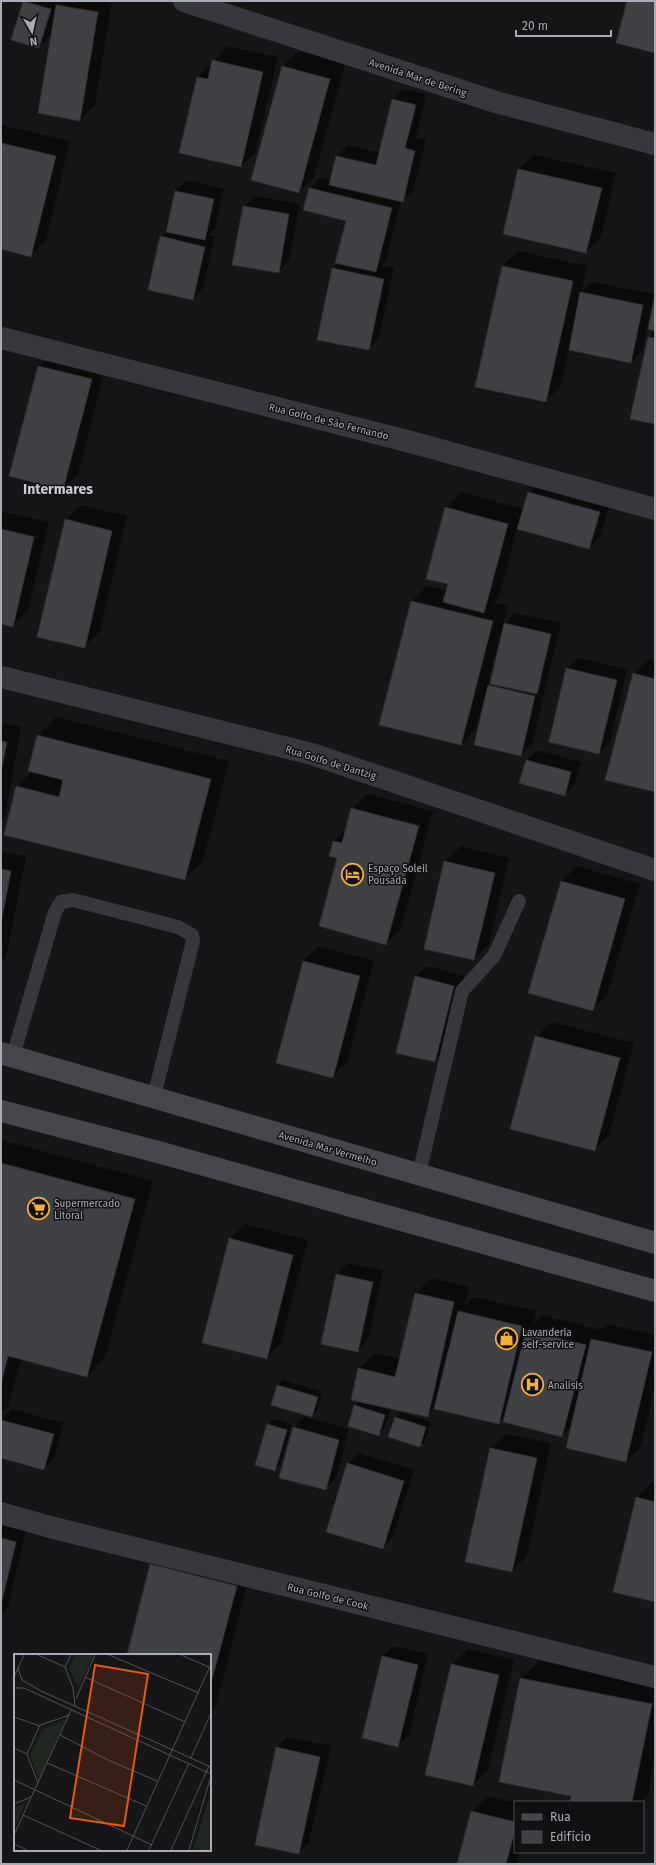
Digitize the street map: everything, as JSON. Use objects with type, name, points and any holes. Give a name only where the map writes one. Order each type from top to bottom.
[{"type":"street","name":"Avenida Mar de Bering","points":[[184,1],[496,102],[655,144]]},
{"type":"street","name":"Rua Golfo de São Fernando","points":[[1,338],[407,441],[655,509]]},
{"type":"street","name":"Rua Golfo de Dantzig","points":[[1,677],[312,754],[655,870]]},
{"type":"street","name":"Avenida Mar Vermelho","points":[[7,1054],[154,1096],[211,1115],[655,1243]]},
{"type":"street","points":[[1,1111],[158,1152],[655,1291]]},
{"type":"street","name":"Rua Golfo de Cook","points":[[1,1513],[50,1527],[655,1677]]},
{"type":"lane","points":[[7,1054],[55,912],[61,902],[73,900],[178,927],[192,935],[193,941],[154,1096]]},
{"type":"lane","points":[[419,1174],[462,991],[494,956],[519,901]]},
{"type":"building","points":[[23,1],[51,9],[39,48],[11,40]]},
{"type":"building","points":[[627,1],[655,1],[655,53],[616,43]]},
{"type":"building","points":[[56,5],[98,12],[80,121],[38,113]]},
{"type":"building","points":[[212,60],[263,72],[241,167],[179,153],[197,77],[208,79]]},
{"type":"building","points":[[282,66],[330,79],[299,193],[251,180]]},
{"type":"building","points":[[392,99],[416,105],[405,148],[415,151],[403,202],[329,185],[336,156],[376,165]]},
{"type":"building","points":[[1,143],[56,156],[31,257],[1,249]]},
{"type":"building","points":[[518,169],[602,188],[586,253],[503,234]]},
{"type":"building","points":[[309,188],[392,208],[376,272],[335,263],[346,221],[303,210]]},
{"type":"building","points":[[175,191],[214,199],[205,240],[166,232]]},
{"type":"building","points":[[243,206],[289,214],[279,273],[232,265]]},
{"type":"building","points":[[160,236],[205,247],[193,300],[148,290]]},
{"type":"building","points":[[502,266],[573,281],[546,402],[475,387]]},
{"type":"building","points":[[332,268],[384,279],[369,350],[317,340]]},
{"type":"building","points":[[580,292],[643,305],[631,363],[569,350]]},
{"type":"building","points":[[655,296],[655,331],[648,329]]},
{"type":"building","points":[[648,337],[655,338],[655,424],[630,419]]},
{"type":"building","points":[[38,366],[92,379],[63,490],[9,476]]},
{"type":"building","points":[[528,492],[600,512],[589,549],[517,529]]},
{"type":"building","points":[[445,507],[508,524],[484,613],[443,602],[448,584],[426,579]]},
{"type":"building","points":[[65,519],[112,531],[85,648],[37,637]]},
{"type":"building","points":[[1,529],[34,537],[13,627],[1,624]]},
{"type":"building","points":[[411,601],[493,621],[461,745],[379,725]]},
{"type":"building","points":[[504,623],[551,634],[537,694],[490,684]]},
{"type":"building","points":[[566,668],[617,680],[599,754],[549,742]]},
{"type":"building","points":[[633,673],[655,679],[655,792],[605,780]]},
{"type":"building","points":[[488,685],[535,696],[521,756],[474,745]]},
{"type":"building","points":[[37,735],[211,779],[185,880],[4,835],[16,786],[59,797],[63,780],[28,771]]},
{"type":"building","points":[[1,741],[7,742],[1,772]]},
{"type":"building","points":[[526,760],[571,772],[565,796],[519,783]]},
{"type":"building","points":[[351,808],[419,826],[386,945],[319,926],[337,858],[329,856],[333,841],[342,843]]},
{"type":"building","points":[[444,861],[495,873],[474,960],[424,949]]},
{"type":"building","points":[[1,869],[11,871],[1,923]]},
{"type":"building","points":[[561,881],[625,899],[593,1011],[528,993]]},
{"type":"building","points":[[303,961],[360,976],[333,1078],[276,1063]]},
{"type":"building","points":[[415,976],[454,986],[435,1062],[396,1053]]},
{"type":"building","points":[[535,1036],[620,1058],[595,1151],[510,1129]]},
{"type":"building","points":[[1,1163],[135,1199],[87,1377],[8,1356],[1,1384]]},
{"type":"building","points":[[229,1238],[293,1255],[267,1359],[202,1343]]},
{"type":"building","points":[[336,1274],[373,1282],[358,1352],[321,1344]]},
{"type":"building","points":[[415,1293],[454,1302],[428,1417],[351,1400],[358,1368],[395,1377]]},
{"type":"building","points":[[458,1311],[522,1326],[499,1424],[434,1409]]},
{"type":"building","points":[[526,1330],[586,1345],[562,1437],[503,1422]]},
{"type":"building","points":[[591,1339],[652,1352],[626,1462],[566,1448]]},
{"type":"building","points":[[277,1385],[318,1397],[312,1417],[271,1405]]},
{"type":"building","points":[[354,1405],[385,1415],[379,1436],[348,1426]]},
{"type":"building","points":[[395,1417],[426,1427],[420,1447],[388,1437]]},
{"type":"building","points":[[1,1420],[54,1434],[44,1470],[1,1458]]},
{"type":"building","points":[[267,1424],[287,1430],[275,1471],[255,1465]]},
{"type":"building","points":[[293,1427],[339,1440],[326,1490],[279,1478]]},
{"type":"building","points":[[490,1448],[537,1458],[512,1572],[465,1562]]},
{"type":"building","points":[[347,1463],[404,1481],[383,1549],[326,1532]]},
{"type":"building","points":[[636,1497],[655,1502],[655,1602],[613,1592]]},
{"type":"building","points":[[1,1538],[16,1542],[1,1605]]},
{"type":"building","points":[[150,1564],[237,1586],[211,1683],[211,1654],[127,1654]]},
{"type":"building","points":[[382,1656],[418,1665],[398,1747],[362,1738]]},
{"type":"building","points":[[451,1664],[499,1675],[473,1786],[425,1775]]},
{"type":"building","points":[[520,1678],[652,1704],[632,1801],[570,1801],[571,1796],[499,1782]]},
{"type":"building","points":[[276,1747],[320,1757],[299,1854],[255,1845]]},
{"type":"building","points":[[471,1811],[514,1822],[514,1834],[506,1864],[457,1864]]},
{"type":"place","name":"Espaço Soleil Pousada","points":[[353,874]]},
{"type":"place","name":"Supermercado Litoral","points":[[38,1209]]},
{"type":"place","name":"Lavanderia self-service","points":[[506,1338]]},
{"type":"place","name":"Analisis","points":[[533,1385]]},
{"type":"district","name":"Intermares","points":[[58,489]]}]
